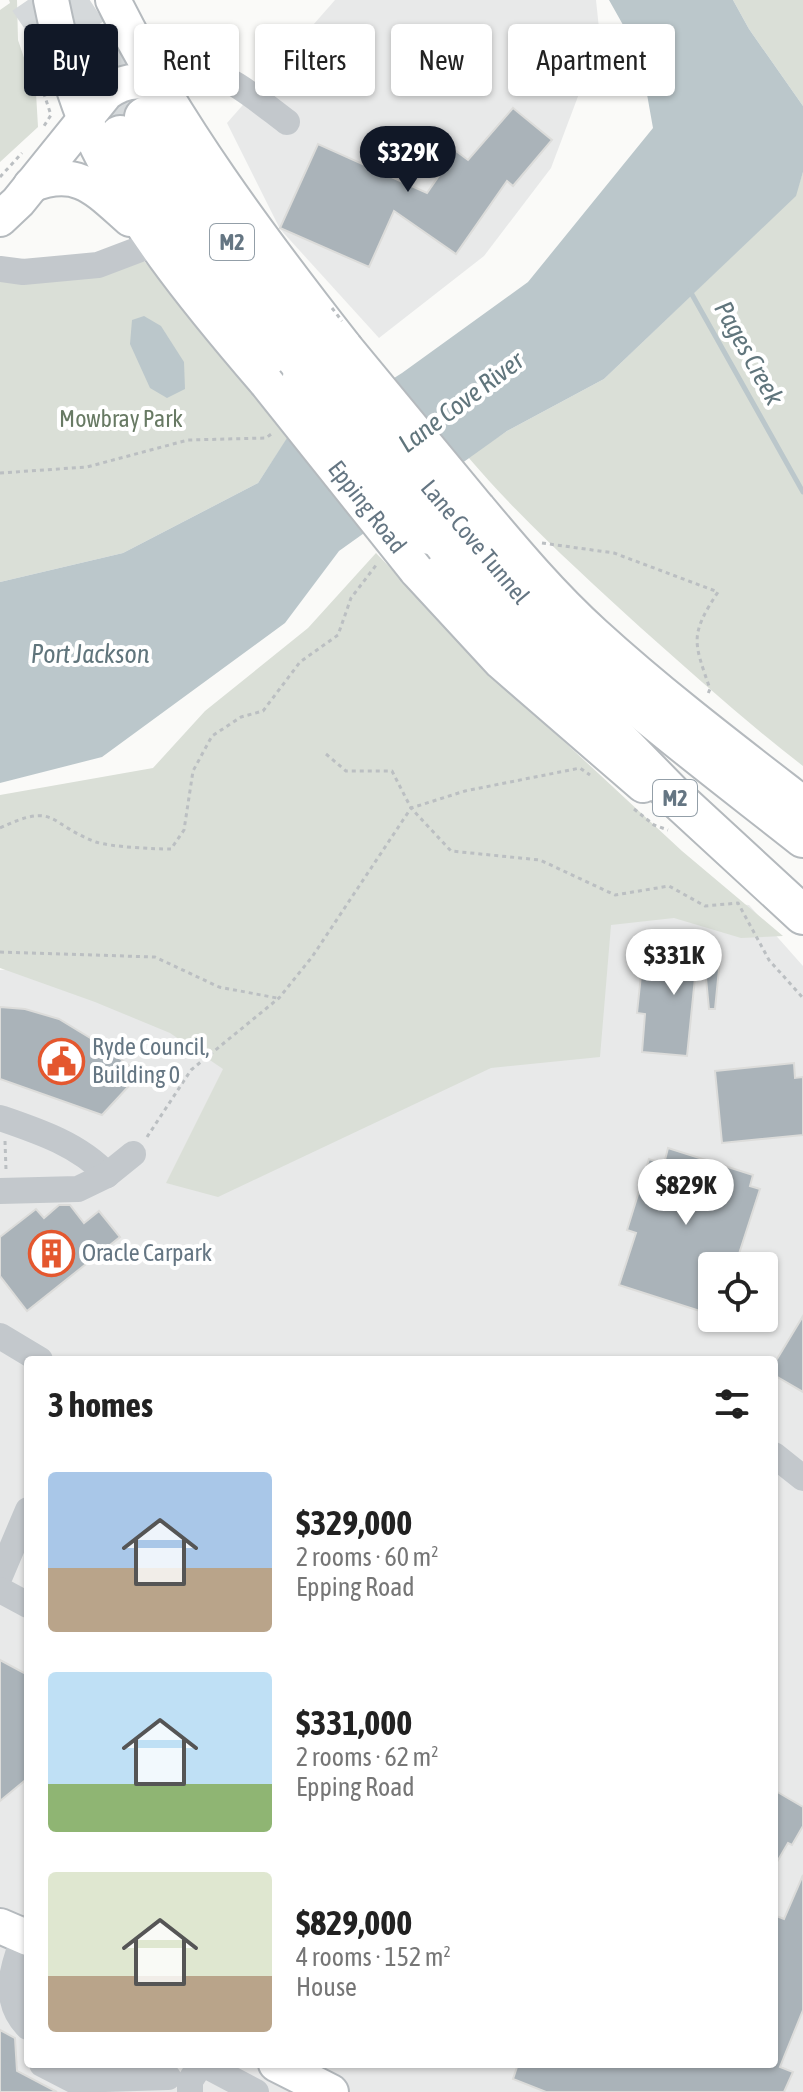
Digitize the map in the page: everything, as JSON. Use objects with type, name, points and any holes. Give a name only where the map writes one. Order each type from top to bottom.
[{"type":"highway","name":"Lane Cove Tunnel","points":[[144,116],[198,248],[453,519],[535,613],[587,663],[702,760],[803,838]]},
{"type":"highway","name":"Lane Cove Tunnel","points":[[453,519],[473,587],[554,673]]},
{"type":"highway","name":"M2","points":[[554,673],[679,780],[803,877]]},
{"type":"highway","name":"M2","points":[[554,673],[676,798],[803,915]]},
{"type":"main road","name":"Epping Road","points":[[51,0],[66,63],[122,188],[155,242],[206,312],[310,367],[453,519],[528,568],[592,633],[681,709],[803,804]]},
{"type":"main road","points":[[70,0],[90,77],[88,116]]},
{"type":"main road","name":"Epping Road","points":[[113,0],[134,40]]},
{"type":"main road","points":[[0,219],[106,93],[127,82],[150,83],[144,116]]},
{"type":"main road","name":"Epping Road","points":[[144,96],[144,116],[244,216],[310,367],[416,570],[501,662],[803,925]]},
{"type":"main road","points":[[31,185],[57,178],[80,180],[107,198],[155,242]]},
{"type":"main road","points":[[284,2068],[331,2092]]},
{"type":"street","points":[[239,87],[287,122]]},
{"type":"street","points":[[0,269],[23,272],[98,265],[155,242]]},
{"type":"street","points":[[4,1120],[36,1131],[93,1160],[107,1175]]},
{"type":"street","points":[[3,1184],[78,1189],[107,1175],[133,1154]]},
{"type":"street","points":[[0,1336],[33,1356]]},
{"type":"street","points":[[778,1458],[803,1478]]},
{"type":"street","points":[[0,1576],[24,1519]]},
{"type":"street","points":[[0,1590],[24,1603]]},
{"type":"street","points":[[20,1932],[7,1990],[15,2017],[24,2024]]},
{"type":"street","points":[[50,2068],[73,2080],[116,2070],[168,2078]]},
{"type":"street","points":[[190,2092],[190,2081],[199,2068]]},
{"type":"street","points":[[210,2068],[256,2092]]},
{"type":"path","points":[[45,96],[51,115]]},
{"type":"path","points":[[0,473],[87,467],[188,440],[266,438],[275,431]]},
{"type":"path","points":[[533,537],[545,545],[614,553],[718,592],[702,617],[695,646],[710,689],[702,705]]},
{"type":"path","points":[[0,828],[27,816],[44,815],[98,843],[171,849],[184,830],[193,771],[212,736],[241,717],[263,711],[300,662],[338,635],[351,598],[375,566]]},
{"type":"path","points":[[326,754],[346,771],[392,771],[411,808],[451,851],[540,860],[615,895],[669,886],[705,906],[738,903],[769,960],[803,998]]},
{"type":"path","points":[[133,1154],[155,1128],[191,1070],[279,998],[312,957],[411,808],[465,791],[580,768],[593,777]]},
{"type":"path","points":[[629,806],[654,825],[706,842]]},
{"type":"path","points":[[0,952],[155,957],[219,987],[279,998]]},
{"type":"path","points":[[3,1184],[4,1120]]},
{"type":"shaded area","points":[[335,0],[596,0],[599,24],[508,24],[508,96],[578,96],[551,168],[484,256],[379,338],[280,229],[227,123],[255,91],[255,96],[375,96],[375,24],[314,24]]},
{"type":"shaded area","points":[[425,880],[749,905],[803,966],[803,2092],[0,2092],[0,970],[199,959]]},
{"type":"green space","points":[[9,0],[17,0],[18,40],[24,58],[24,96],[36,96],[38,127],[0,162],[0,10],[10,3]]},
{"type":"green space","points":[[733,0],[803,0],[803,106],[749,29]]},
{"type":"green space","points":[[803,172],[803,766],[596,587],[530,524],[468,457],[507,431],[604,379],[795,196]]},
{"type":"green space","name":"Mowbray Park","points":[[144,261],[298,439],[287,439],[258,483],[123,553],[0,582],[0,273]]},
{"type":"green space","points":[[376,553],[502,684],[682,851],[783,936],[741,938],[674,918],[611,925],[600,1057],[491,1068],[218,1197],[166,1183],[223,1069],[170,1033],[0,968],[0,795],[153,768],[205,711],[308,628]]},
{"type":"water","name":"Port Jackson","points":[[609,0],[733,0],[749,29],[803,106],[803,172],[796,196],[604,379],[507,431],[339,551],[285,623],[102,757],[0,783],[0,582],[123,553],[258,483],[287,438],[298,439],[402,373],[528,282],[653,128],[647,96],[675,96],[675,24],[623,24]]},
{"type":"water","points":[[144,316],[161,326],[184,362],[185,389],[167,398],[150,388],[130,344],[132,320]]},
{"type":"building","points":[[513,108],[552,140],[513,186],[507,181],[456,254],[394,211],[369,267],[280,228],[318,144],[427,193],[456,151],[468,160]]},
{"type":"building","points":[[657,942],[708,947],[707,958],[720,959],[715,1009],[709,1009],[705,968],[696,968],[687,1056],[642,1052],[645,1014],[637,1013],[641,975],[654,976]]},
{"type":"building","name":"Ryde Council, Building 0","points":[[0,1007],[25,1009],[59,1019],[105,1047],[140,1074],[102,1115],[0,1079]]},
{"type":"building","points":[[794,1063],[795,1078],[803,1077],[803,1135],[722,1143],[715,1071]]},
{"type":"building","points":[[668,1148],[753,1175],[750,1186],[760,1189],[740,1252],[698,1252],[698,1310],[619,1285],[636,1233],[627,1230],[649,1159],[664,1164]]},
{"type":"building","name":"Oracle Carpark","points":[[59,1205],[70,1205],[84,1223],[99,1211],[120,1237],[27,1311],[0,1276],[0,1237],[36,1209],[44,1218]]},
{"type":"building","points":[[803,1316],[803,1392],[778,1377],[778,1357]]},
{"type":"building","points":[[0,1660],[24,1673],[24,1781],[0,1801]]},
{"type":"building","points":[[778,1792],[803,1807],[803,1826],[792,1845],[788,1843],[778,1860]]},
{"type":"building","points":[[803,1875],[803,2010],[780,2067],[793,2072],[784,2092],[546,2092],[513,2079],[517,2068],[778,2068],[778,1917],[784,1919]]},
{"type":"building","points":[[0,2030],[15,2038],[17,2071],[57,2092],[0,2092]]},
{"type":"waterway","name":"Pages Creek","points":[[690,291],[803,492]]},
{"type":"tunnel","points":[[28,0],[120,135]]},
{"type":"tunnel","points":[[67,0],[144,117]]},
{"type":"place","name":"Ryde Council, Building 0","points":[[61,1061]]},
{"type":"place","name":"Oracle Carpark","points":[[51,1253]]},
{"type":"water label","name":"Lane Cove River","points":[[461,402]]}]
